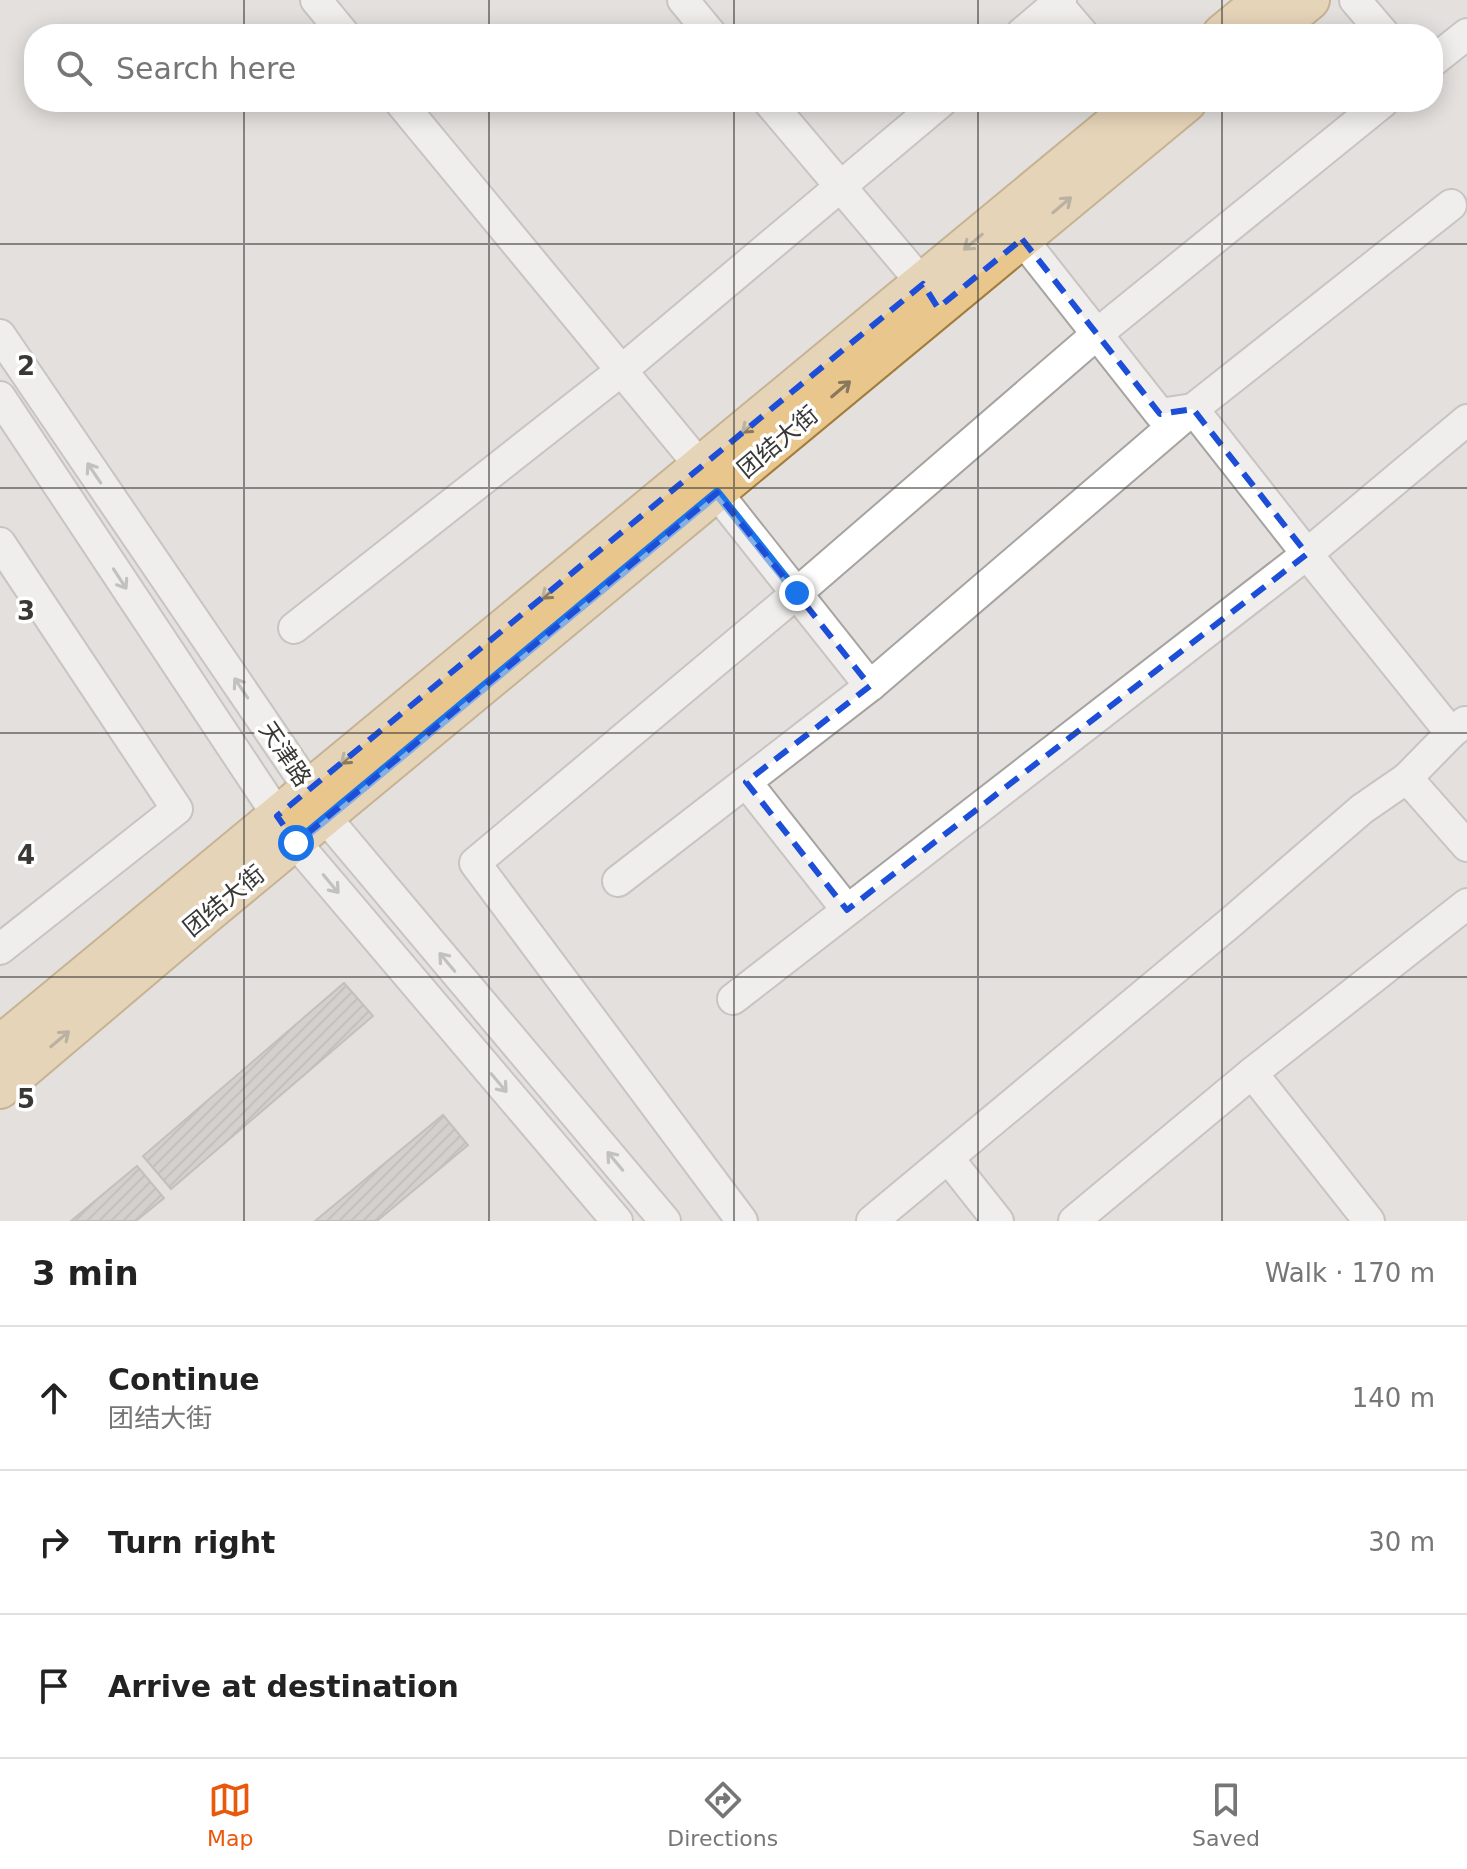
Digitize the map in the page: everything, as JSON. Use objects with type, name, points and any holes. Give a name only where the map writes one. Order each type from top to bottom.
[{"type":"main road","points":[[1234,24],[1263,0]]},
{"type":"main road","points":[[1281,24],[1310,0]]},
{"type":"main road","name":"团结大街","points":[[0,1045],[287,830],[931,296],[1129,112]]},
{"type":"main road","name":"团结大街","points":[[931,296],[1022,239],[1175,112]]},
{"type":"main road","name":"团结大街","points":[[0,1089],[204,916],[287,830]]},
{"type":"street","points":[[316,0],[336,24]]},
{"type":"street","points":[[683,0],[703,24]]},
{"type":"street","points":[[1355,0],[1375,24]]},
{"type":"street","points":[[1032,24],[1057,1],[1075,24]]},
{"type":"street","points":[[1443,53],[1467,34]]},
{"type":"street","points":[[408,112],[622,370],[870,686]]},
{"type":"street","points":[[777,112],[931,296]]},
{"type":"street","points":[[294,628],[622,370],[929,112]]},
{"type":"street","points":[[742,1221],[475,863],[797,593],[1097,334],[1371,112]]},
{"type":"street","points":[[618,881],[870,686],[1193,409],[1451,205]]},
{"type":"street","points":[[1022,239],[1160,414],[1193,409]]},
{"type":"street","name":"天津路","points":[[0,335],[318,804],[665,1221]]},
{"type":"street","name":"天津路","points":[[0,397],[287,830],[617,1221]]},
{"type":"street","points":[[872,1221],[1362,809],[1407,778],[1459,727],[1307,554],[1193,409]]},
{"type":"street","points":[[733,999],[1307,554],[1467,420]]},
{"type":"street","points":[[0,543],[177,809],[0,949]]},
{"type":"street","points":[[1407,778],[1467,846]]},
{"type":"street","points":[[746,782],[847,910]]},
{"type":"street","points":[[1074,1221],[1252,1073],[1467,904]]},
{"type":"street","points":[[1252,1073],[1369,1221]]},
{"type":"street","points":[[948,1158],[998,1221]]},
{"type":"highlighted area","points":[[1022,239],[1160,414],[1193,409],[1307,554],[847,910],[746,782],[870,686],[717,493],[296,843],[277,816],[923,284],[938,308]]},
{"type":"building","points":[[344,983],[373,1016],[171,1189],[143,1156]]},
{"type":"building","points":[[443,1115],[468,1145],[377,1221],[315,1221]]},
{"type":"building","points":[[137,1166],[164,1198],[136,1221],[71,1221]]},
{"type":"route","points":[[296,843],[717,493],[797,593]]}]
